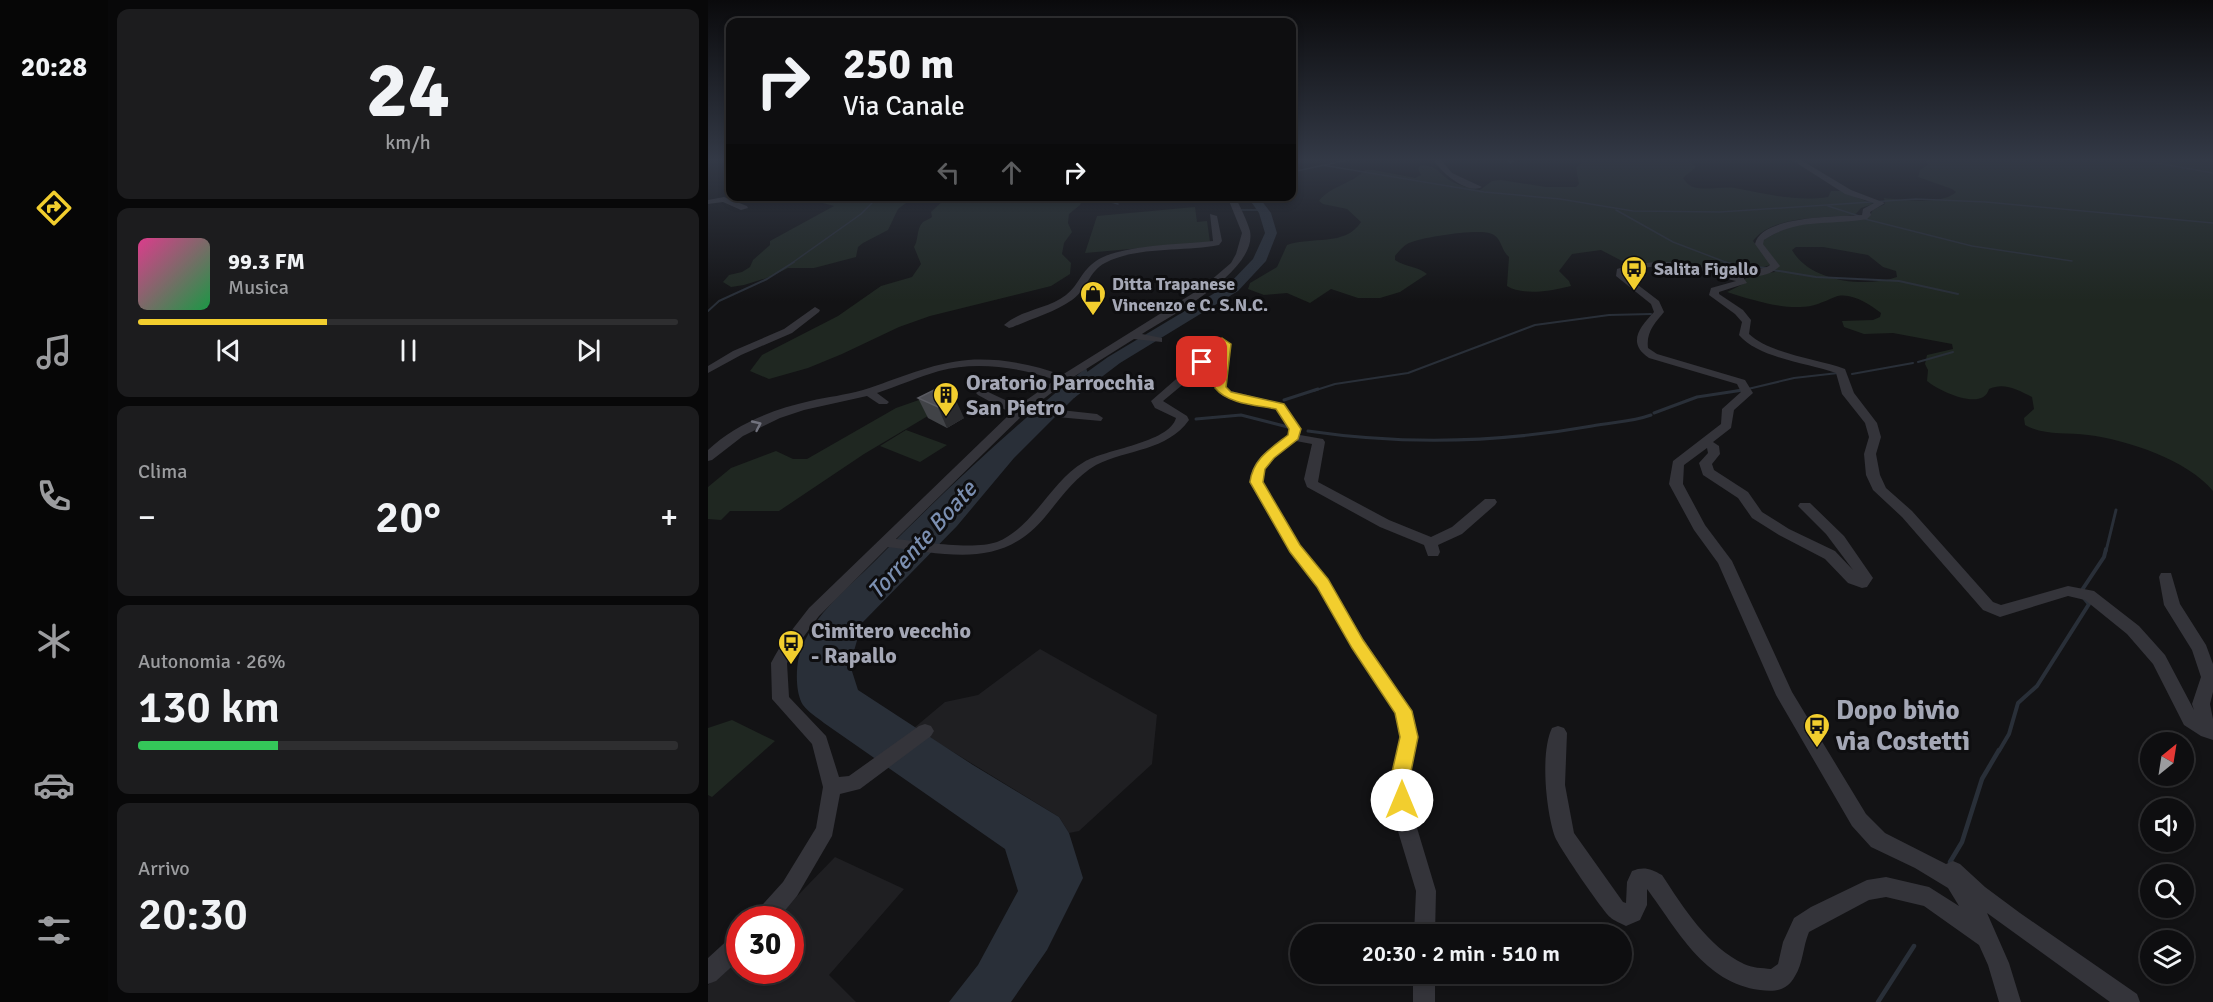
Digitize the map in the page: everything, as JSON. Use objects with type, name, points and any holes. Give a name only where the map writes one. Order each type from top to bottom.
[{"type":"street","points":[[1009,325],[1069,298],[1084,282],[1086,274],[1101,261],[1130,252],[1216,243],[1226,207]]},
{"type":"street","points":[[1874,207],[1866,211],[1867,215],[1864,217],[1814,219],[1767,233],[1760,239],[1759,244],[1775,266],[1769,271],[1754,274],[1638,265],[1620,271],[1621,276],[1655,303],[1659,312],[1648,323],[1641,341],[1643,350],[1653,356],[1741,382],[1747,393],[1728,409],[1726,425],[1706,444],[1678,464],[1676,484],[1699,527],[1725,561],[1785,695],[1860,820],[1878,840],[1955,881],[1974,911],[1998,963],[2010,1002]]},
{"type":"street","points":[[775,906],[790,889],[825,830],[832,787],[820,741],[781,699],[779,663],[793,639],[814,612],[1062,379],[1206,289],[1234,265],[1241,254],[1246,233],[1222,215]]},
{"type":"street","points":[[1676,267],[1677,270],[1686,272],[1709,273],[1740,279],[1742,283],[1714,290],[1714,295],[1739,312],[1747,322],[1744,335],[1747,340],[1774,351],[1815,361],[1841,371],[1848,394],[1871,423],[1875,437],[1870,454],[1873,475],[1880,490],[1907,514],[1988,606],[2000,611],[2068,591],[2089,595],[2133,630],[2159,660],[2190,720],[2210,732]]},
{"type":"street","points":[[708,370],[736,353],[780,338],[804,322],[815,310]]},
{"type":"street","points":[[1130,335],[1155,339]]},
{"type":"street","points":[[887,543],[937,548],[992,548],[1021,534],[1083,468],[1180,427],[1183,420],[1181,416],[1159,406],[1157,400],[1165,390],[1202,362],[1216,342],[1225,344],[1221,388],[1227,394],[1280,406],[1295,429],[1294,437],[1269,456],[1258,468],[1256,482],[1295,549],[1323,583],[1358,644],[1403,711],[1409,737],[1400,781],[1404,818],[1426,891],[1425,924]]},
{"type":"street","points":[[708,457],[716,448],[733,438],[778,416],[799,408],[871,392],[938,368],[967,364],[1038,369],[1062,379]]},
{"type":"street","points":[[871,392],[873,397],[883,402]]},
{"type":"street","points":[[982,393],[1014,410],[1097,418]]},
{"type":"street","points":[[1294,437],[1319,442],[1311,479],[1312,484],[1365,515],[1431,547],[1461,531],[1479,509],[1490,502]]},
{"type":"street","points":[[1706,444],[1713,446],[1714,454],[1706,463],[1708,472],[1743,495],[1757,515],[1784,532],[1830,555],[1853,579],[1862,583],[1866,578],[1844,543],[1827,523],[1805,506]]},
{"type":"street","points":[[2166,578],[2172,604],[2200,649],[2209,676],[2201,704],[2210,732]]},
{"type":"street","points":[[832,787],[854,783],[879,767],[925,731]]},
{"type":"street","points":[[1558,733],[1554,763],[1561,823],[1565,837],[1616,909],[1626,915],[1633,913],[1638,906],[1636,885],[1639,878],[1646,877],[1655,882],[1690,934],[1727,966],[1750,977],[1775,981],[1787,970],[1801,925],[1867,890],[1886,887],[1929,897],[1987,939]]},
{"type":"street","points":[[1930,866],[1952,871],[2013,920],[2130,1002]]},
{"type":"street","points":[[708,973],[726,957]]},
{"type":"street","points":[[1424,984],[1424,1002]]},
{"type":"shaded area","points":[[833,207],[901,207],[888,230],[858,247],[856,257],[814,268],[788,268],[770,277],[744,285],[731,287],[723,282],[729,275],[742,272],[750,267],[753,260],[770,245],[770,241]]},
{"type":"shaded area","points":[[937,207],[1078,207],[1069,214],[1068,223],[1072,232],[1064,243],[1062,254],[1071,263],[1070,274],[1051,286],[930,316],[899,327],[808,368],[769,379],[750,371],[762,355],[838,316],[881,286],[912,277],[921,264],[914,247],[919,228],[923,222],[932,217],[931,212]]},
{"type":"shaded area","points":[[1195,207],[1197,222],[1207,221],[1210,242],[1085,253],[1097,216]]},
{"type":"shaded area","points":[[1336,207],[1865,207],[1855,215],[1800,219],[1773,226],[1753,241],[1768,259],[1770,265],[1751,271],[1622,261],[1601,250],[1572,254],[1559,271],[1571,286],[1547,291],[1521,291],[1507,286],[1509,257],[1499,240],[1489,233],[1473,232],[1425,238],[1405,245],[1395,256],[1395,260],[1427,274],[1400,292],[1380,298],[1358,298],[1331,289],[1310,303],[1287,293],[1264,295],[1248,289],[1250,283],[1277,267],[1287,245],[1337,238],[1354,230],[1361,222],[1347,209]]},
{"type":"shaded area","points":[[1879,207],[2213,207],[2213,491],[2188,470],[2156,453],[2104,438],[2040,431],[2025,425],[2024,418],[2034,409],[2032,397],[2016,390],[2000,386],[1989,389],[1985,396],[1970,399],[1941,390],[1927,381],[1928,370],[1925,364],[1927,355],[1953,349],[1952,344],[1893,333],[1864,334],[1844,327],[1842,321],[1873,320],[1880,317],[1881,313],[1859,299],[1841,296],[1805,307],[1791,307],[1727,292],[1745,283],[1745,279],[1750,275],[1775,272],[1778,265],[1762,243],[1765,239],[1791,225],[1870,215],[1873,210]],"holes":[[[1796,247],[1823,247],[1868,255],[1883,267],[1896,271],[1897,277],[1870,282],[1839,280],[1812,269],[1800,261],[1792,250]]]},
{"type":"shaded area","points":[[936,394],[948,404],[864,454],[779,511],[730,511],[721,520],[708,519],[708,487],[731,468],[776,451],[793,459],[807,459],[896,408]]},
{"type":"shaded area","points":[[906,430],[947,445],[920,462],[880,446]]},
{"type":"shaded area","points":[[1040,649],[1157,715],[1152,764],[1079,831],[1069,833],[1059,817],[914,728],[945,702],[978,695]]},
{"type":"shaded area","points":[[732,720],[775,741],[712,797],[708,795],[708,728]]},
{"type":"shaded area","points":[[835,857],[904,889],[829,975],[856,1002],[708,1002],[708,985],[726,969],[726,984],[804,984],[804,906],[788,906]]},
{"type":"water","points":[[1086,368],[1091,381],[1014,458],[957,526],[862,623],[850,665],[858,690],[973,765],[1059,817],[1069,833],[1083,878],[1047,950],[1011,1002],[949,1002],[978,965],[1018,891],[1005,849],[808,710],[803,705],[798,690],[798,661],[809,632],[840,594],[978,462]]},
{"type":"building","points":[[936,389],[955,398],[938,407],[918,398]]},
{"type":"waterway","points":[[792,263],[868,207]]},
{"type":"waterway","name":"Torrente Boate","points":[[1068,394],[1114,360],[1233,288],[1259,261],[1271,233],[1265,213],[1260,207]]},
{"type":"waterway","points":[[1607,207],[1633,211],[1720,212],[1799,207]]},
{"type":"waterway","points":[[1830,207],[1859,216]]},
{"type":"waterway","points":[[2037,207],[2213,223]]},
{"type":"waterway","points":[[1240,210],[1262,210]]},
{"type":"waterway","points":[[1616,210],[1673,242],[1728,263]]},
{"type":"waterway","points":[[1865,219],[1972,246],[2072,261]]},
{"type":"waterway","points":[[708,311],[719,301],[767,279],[794,262]]},
{"type":"waterway","points":[[1728,263],[1767,268]]},
{"type":"waterway","points":[[1773,270],[1816,277],[1899,281],[1958,294]]},
{"type":"waterway","points":[[1313,391],[1335,384],[1408,373],[1535,325],[1609,315],[1651,314]]},
{"type":"waterway","points":[[1918,362],[1953,352]]},
{"type":"waterway","points":[[1852,374],[1913,363]]},
{"type":"waterway","points":[[1748,389],[1794,378],[1838,373]]},
{"type":"waterway","points":[[1284,400],[1318,389]]},
{"type":"waterway","points":[[1654,413],[1697,397],[1743,390],[1735,391]]},
{"type":"waterway","points":[[1196,419],[1241,415],[1288,427]]},
{"type":"waterway","points":[[1308,431],[1379,439],[1485,439],[1556,432],[1629,421],[1651,415]]},
{"type":"waterway","points":[[2106,551],[2116,510]]},
{"type":"waterway","points":[[2082,590],[2104,557],[2106,549]]},
{"type":"waterway","points":[[1999,751],[2009,734],[2018,703],[2037,686],[2089,604],[2084,598]]},
{"type":"waterway","points":[[1950,862],[1962,842],[1982,779],[1999,750]]},
{"type":"waterway","points":[[1878,1002],[1914,946]]},
{"type":"place","name":"Salita Figallo","points":[[1634,292]]},
{"type":"place","name":"Ditta Trapanese Vincenzo e C. S.N.C.","points":[[1093,317]]},
{"type":"place","name":"Oratorio Parrocchia San Pietro","points":[[946,418]]},
{"type":"place","name":"Cimitero vecchio - Rapallo","points":[[791,666]]},
{"type":"place","name":"Dopo bivio via Costetti","points":[[1817,749]]},
{"type":"route","points":[[1202,362],[1209,355],[1212,345],[1216,342],[1225,344],[1225,358],[1220,379],[1221,388],[1227,394],[1280,406],[1295,429],[1294,437],[1269,456],[1258,468],[1256,482],[1295,549],[1323,583],[1358,644],[1403,711],[1409,737],[1400,781],[1402,800]]}]
